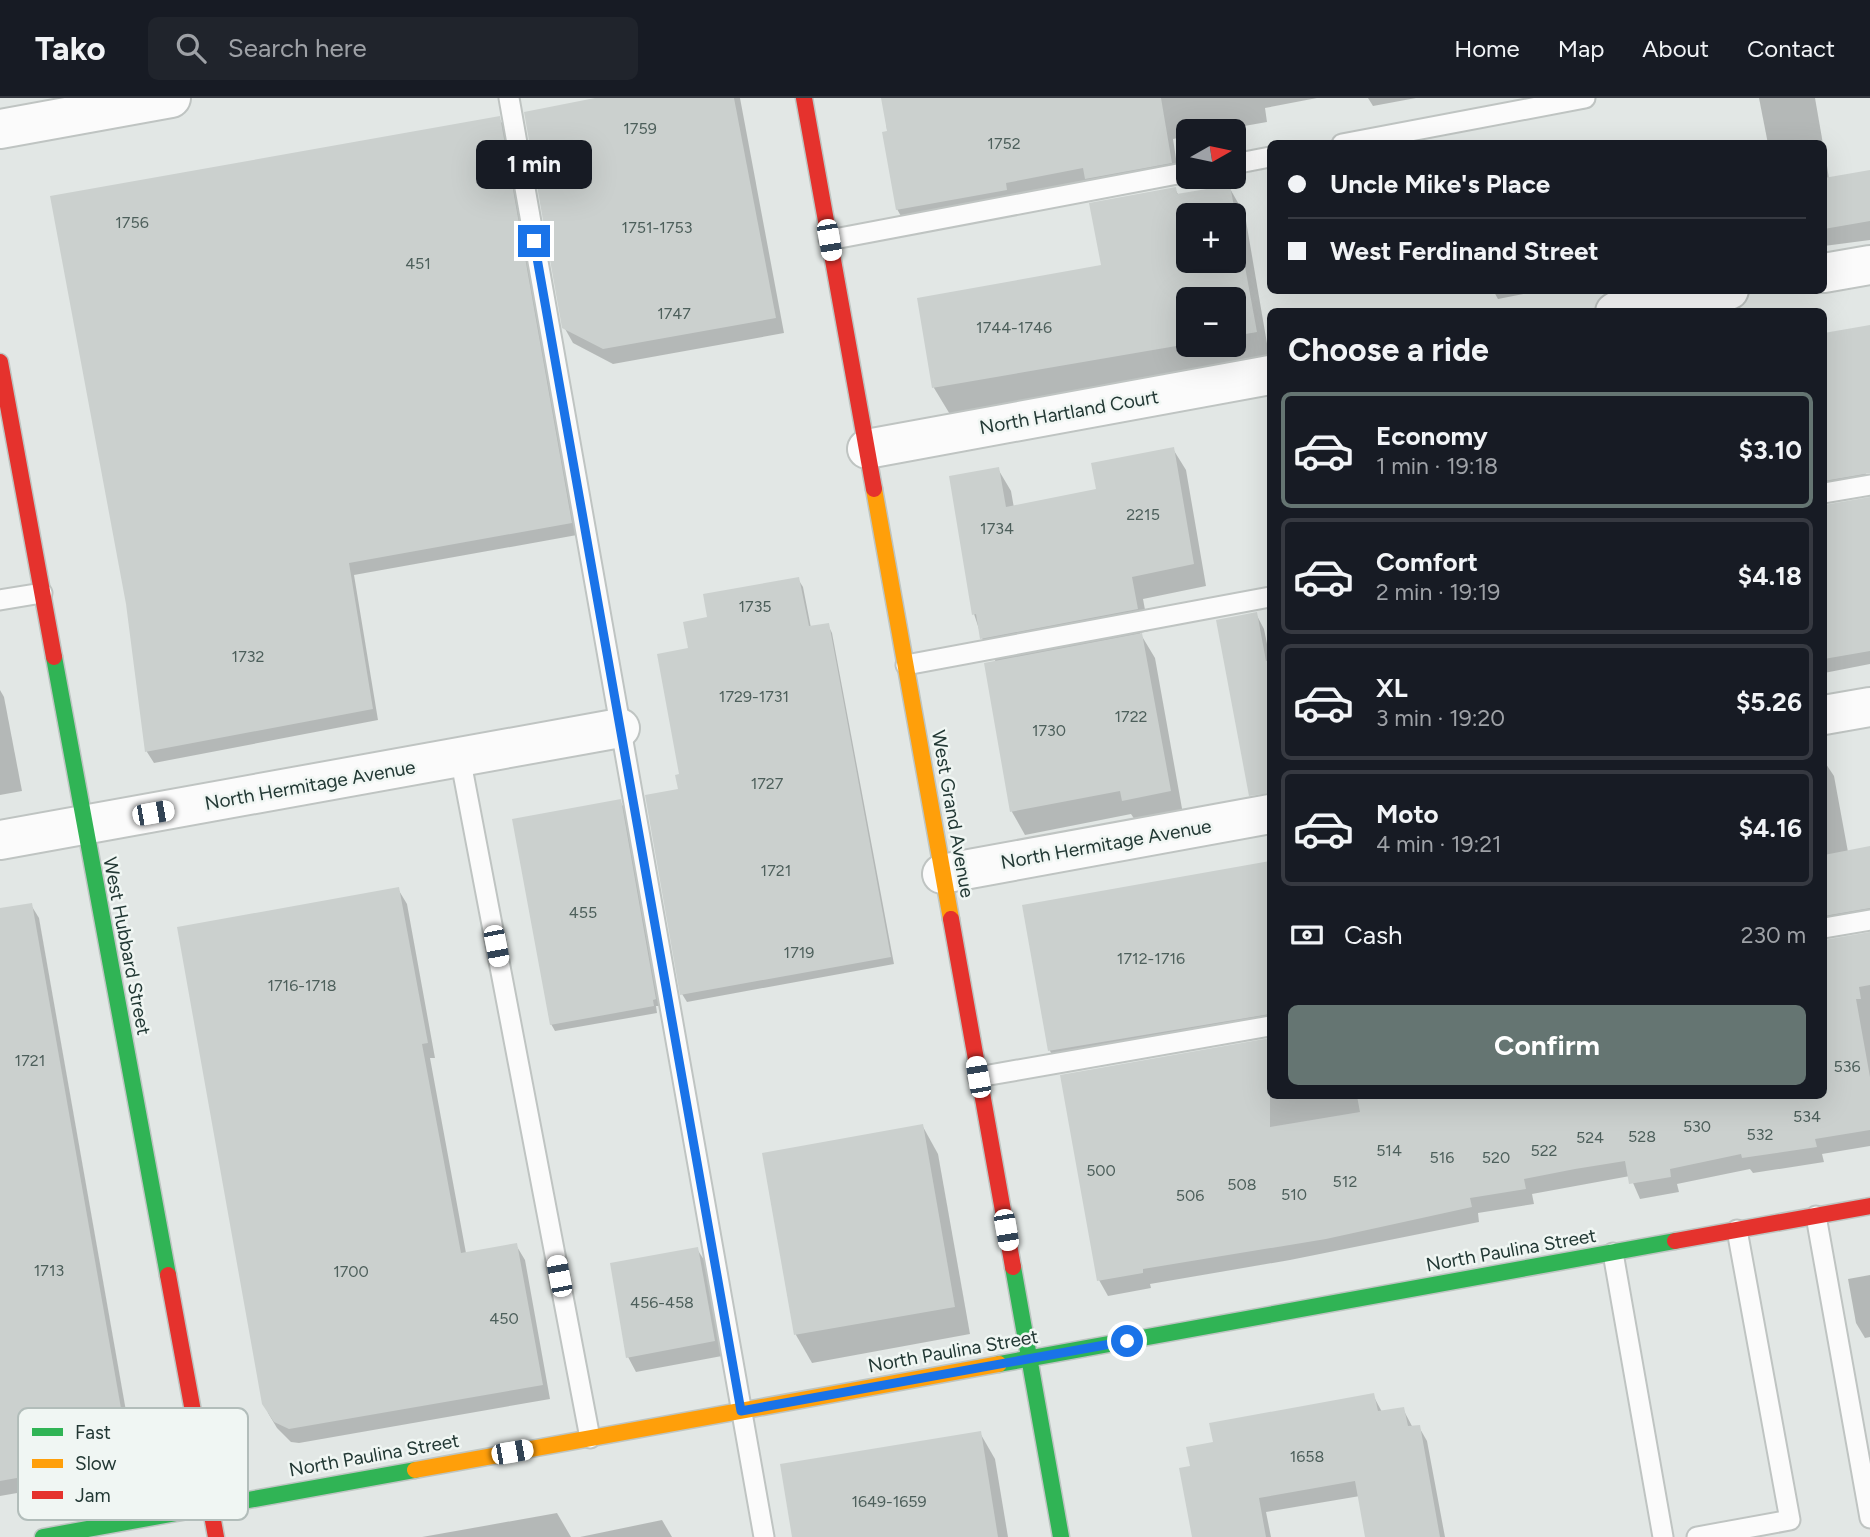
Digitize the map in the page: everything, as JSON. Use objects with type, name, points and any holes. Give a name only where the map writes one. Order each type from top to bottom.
[{"type":"street","points":[[0,129],[171,98]]},
{"type":"street","name":"West Grand Avenue","points":[[804,98],[1060,1537]]},
{"type":"street","points":[[1827,272],[1870,265]]},
{"type":"street","points":[[1636,308],[1708,294]]},
{"type":"street","name":"West Hubbard Street","points":[[0,362],[192,1408]]},
{"type":"street","name":"North Hartland Court","points":[[867,449],[1267,376]]},
{"type":"street","points":[[1827,714],[1870,707]]},
{"type":"street","name":"North Hermitage Avenue","points":[[0,840],[620,728]]},
{"type":"street","name":"North Hermitage Avenue","points":[[942,874],[1267,815]]},
{"type":"street","name":"North Paulina Street","points":[[248,1499],[1870,1206]]},
{"type":"street","name":"North Paulina Street","points":[[43,1537],[135,1520]]},
{"type":"lane","points":[[509,98],[764,1537]]},
{"type":"lane","points":[[1363,140],[1584,98]]},
{"type":"lane","points":[[1246,162],[1267,158]]},
{"type":"lane","points":[[829,240],[1176,174]]},
{"type":"lane","points":[[1827,492],[1870,485]]},
{"type":"lane","points":[[0,600],[41,593]]},
{"type":"lane","points":[[905,665],[1267,598]]},
{"type":"lane","points":[[460,757],[590,1438]]},
{"type":"lane","points":[[1827,927],[1870,920]]},
{"type":"lane","points":[[978,1077],[1267,1027]]},
{"type":"lane","points":[[1816,1216],[1870,1518]]},
{"type":"lane","points":[[1697,1537],[1790,1520],[1737,1230]]},
{"type":"lane","points":[[1613,1253],[1663,1537]]},
{"type":"building","points":[[595,98],[734,98],[776,318],[603,349],[562,328],[524,112]]},
{"type":"building","points":[[881,98],[1161,98],[1172,163],[1085,179],[1083,168],[1006,183],[1007,190],[896,210],[882,132],[887,131]]},
{"type":"building","points":[[500,116],[572,523],[349,563],[373,709],[145,752],[126,604],[50,196]]},
{"type":"building","points":[[1870,170],[1870,221],[1827,228],[1827,177]]},
{"type":"building","points":[[1176,189],[1177,194],[1206,189],[1231,189],[1233,203],[1176,203],[1176,273],[1246,272],[1257,332],[1246,334],[1246,287],[1176,287],[1176,346],[932,388],[917,298],[1101,265],[1089,203]]},
{"type":"building","points":[[1870,325],[1870,473],[1827,480],[1827,332]]},
{"type":"building","points":[[1174,447],[1194,564],[1132,577],[1138,609],[980,639],[976,614],[972,615],[949,476],[999,467],[1006,507],[1096,489],[1091,463]]},
{"type":"building","points":[[1870,497],[1870,651],[1827,658],[1827,504]]},
{"type":"building","points":[[799,577],[809,626],[829,623],[891,957],[680,995],[645,795],[678,789],[675,775],[679,774],[657,654],[688,648],[683,622],[707,617],[703,594]]},
{"type":"building","points":[[1257,612],[1267,661],[1267,793],[1249,796],[1216,620]]},
{"type":"building","points":[[1142,633],[1171,791],[1122,801],[1120,791],[1010,812],[984,663]]},
{"type":"building","points":[[621,799],[656,999],[653,1000],[654,1006],[550,1025],[512,819]]},
{"type":"building","points":[[1870,846],[1870,908],[1827,915],[1827,854]]},
{"type":"building","points":[[1267,862],[1267,1014],[1048,1051],[1022,905]]},
{"type":"building","points":[[399,887],[428,1043],[422,1044],[461,1253],[517,1243],[543,1385],[289,1429],[274,1422],[262,1404],[177,927]]},
{"type":"building","points":[[32,903],[121,1408],[18,1408],[18,1478],[0,1481],[0,908]]},
{"type":"building","points":[[1870,932],[1870,985],[1859,987],[1861,999],[1856,999],[1870,1077],[1870,1130],[1815,1139],[1817,1147],[1742,1158],[1741,1154],[1670,1169],[1671,1177],[1629,1184],[1625,1161],[1575,1169],[1524,1179],[1526,1189],[1470,1198],[1472,1207],[1326,1239],[1143,1269],[1143,1273],[1097,1281],[1060,1075],[1267,1039],[1270,1127],[1360,1112],[1358,1099],[1827,1099],[1827,939]]},
{"type":"building","points":[[923,1124],[955,1307],[794,1335],[762,1153]]},
{"type":"building","points":[[698,1247],[715,1341],[626,1358],[610,1263]]},
{"type":"building","points":[[1374,1393],[1378,1411],[1404,1407],[1408,1426],[1420,1425],[1440,1537],[1365,1537],[1355,1481],[1259,1498],[1266,1537],[1192,1537],[1179,1468],[1190,1466],[1186,1447],[1213,1442],[1209,1423]]},
{"type":"building","points":[[981,1431],[998,1537],[792,1537],[780,1464]]},
{"type":"traffic: fast","points":[[54,657],[168,1275]]},
{"type":"traffic: fast","points":[[999,1364],[1675,1241]]},
{"type":"traffic: fast","points":[[1013,1267],[1061,1537]]},
{"type":"traffic: fast","points":[[248,1500],[415,1470]]},
{"type":"traffic: fast","points":[[43,1537],[137,1520]]},
{"type":"traffic: slow","points":[[874,489],[951,919]]},
{"type":"traffic: slow","points":[[415,1470],[999,1364]]},
{"type":"traffic: jam","points":[[804,98],[874,489]]},
{"type":"traffic: jam","points":[[0,362],[54,657]]},
{"type":"traffic: jam","points":[[951,919],[1013,1267]]},
{"type":"traffic: jam","points":[[1675,1241],[1870,1206]]},
{"type":"traffic: jam","points":[[168,1275],[192,1408]]},
{"type":"traffic: jam","points":[[213,1520],[216,1537]]},
{"type":"route","points":[[534,241],[741,1411],[1127,1341]]}]
